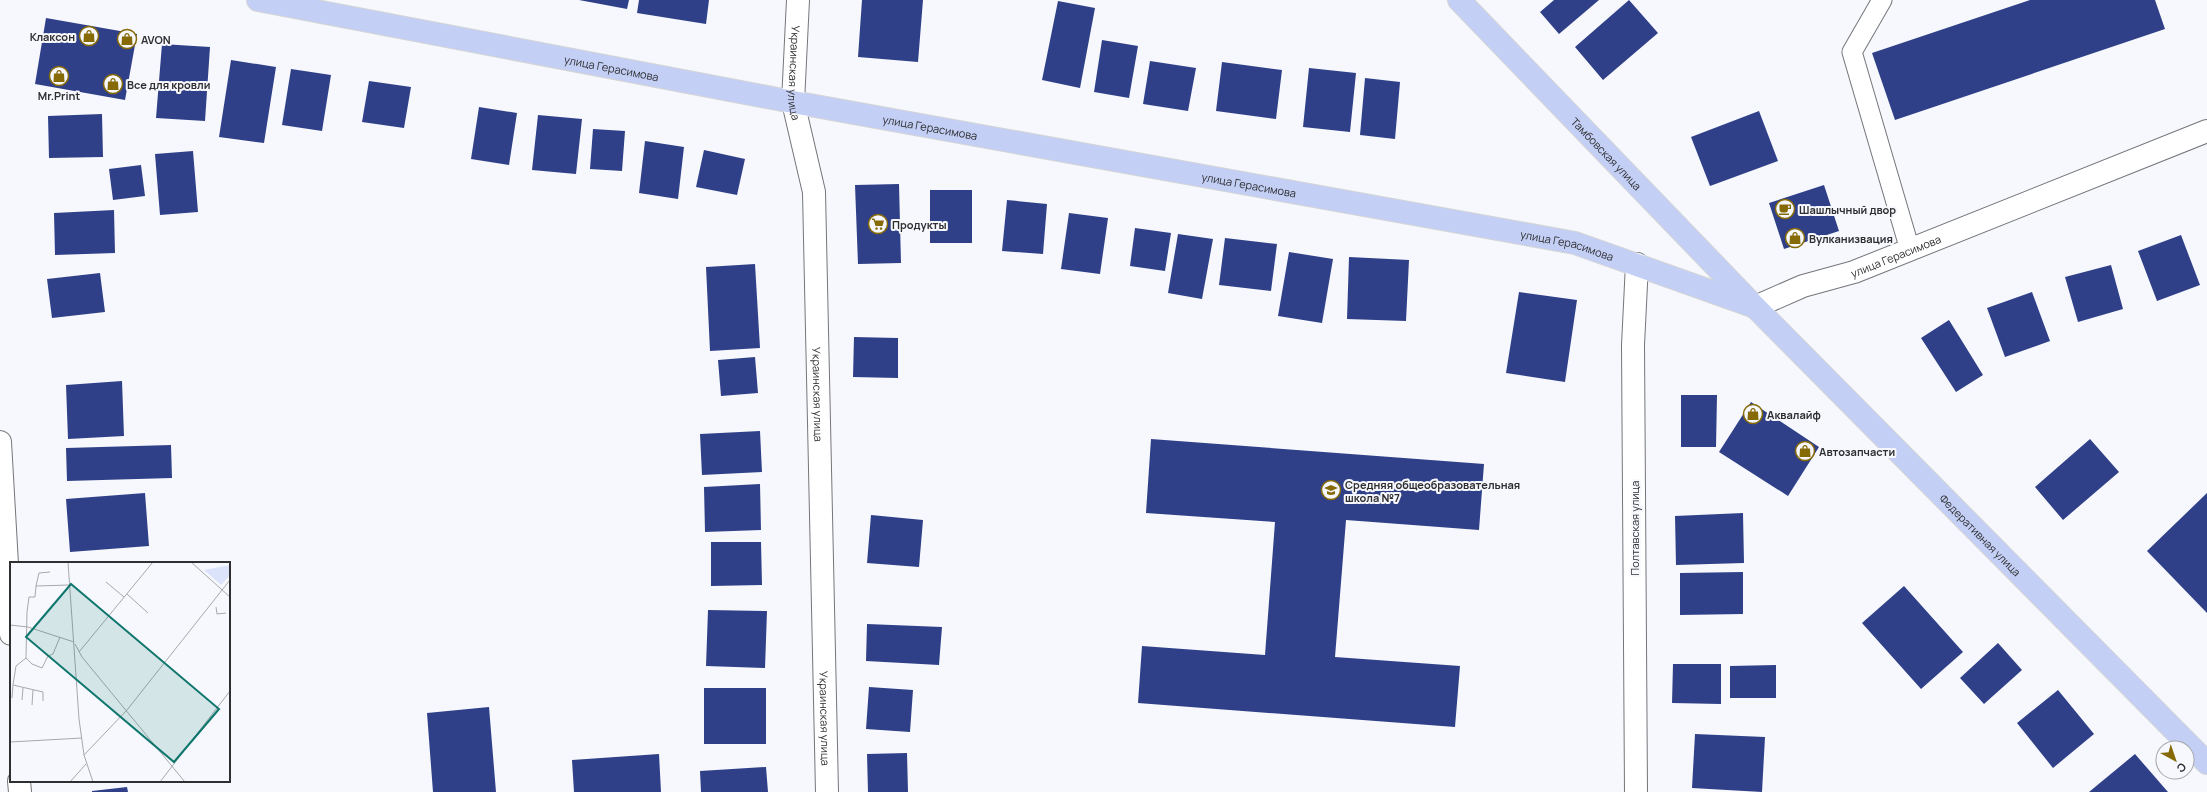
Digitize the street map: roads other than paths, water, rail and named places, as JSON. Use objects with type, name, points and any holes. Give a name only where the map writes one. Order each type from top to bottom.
[{"type":"main road","name":"улица Герасимова","points":[[258,0],[793,102],[1575,243],[1637,264],[1755,308]]},
{"type":"main road","name":"Тамбовская улица","points":[[1459,0],[1755,308]]},
{"type":"main road","name":"Федеративная улица","points":[[1755,308],[2207,763]]},
{"type":"street","name":"Украинская улица","points":[[798,0],[793,102],[814,192],[827,792]]},
{"type":"street","name":"улица Герасимова","points":[[1755,308],[1803,286],[1854,272],[2207,131]]},
{"type":"street","name":"Полтавская улица","points":[[1636,792],[1633,345],[1637,264]]},
{"type":"street","points":[[0,442],[10,617]]},
{"type":"street","points":[[19,782],[20,792]]},
{"type":"lane","points":[[1882,0],[1852,52],[1910,250]]},
{"type":"place","name":"Клаксон","points":[[89,36]]},
{"type":"place","name":"AVON","points":[[127,39]]},
{"type":"place","name":"Mr.Print","points":[[59,76]]},
{"type":"place","name":"Все для кровли","points":[[113,84]]},
{"type":"place","name":"Шашлычный двор","points":[[1785,209]]},
{"type":"place","name":"Продукты","points":[[878,224]]},
{"type":"place","name":"Вулканизвация","points":[[1795,238]]},
{"type":"place","name":"Аквалайф","points":[[1753,414]]},
{"type":"place","name":"Автозапчасти","points":[[1805,451]]},
{"type":"place","name":"Средняя общеобразовательная школа №7","points":[[1331,490]]}]
